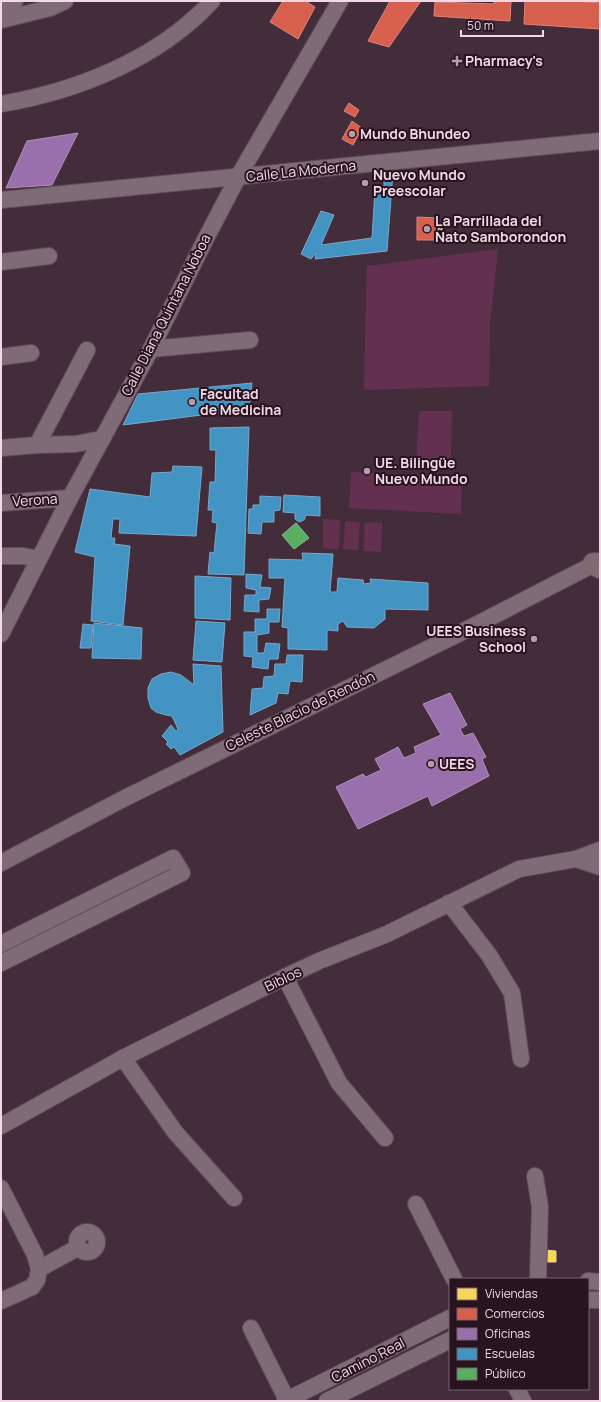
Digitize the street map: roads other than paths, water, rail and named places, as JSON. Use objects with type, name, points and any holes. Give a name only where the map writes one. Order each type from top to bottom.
[{"type":"street","points":[[1,5],[15,1]]},
{"type":"street","points":[[1,20],[50,8],[65,1]]},
{"type":"street","points":[[1,104],[19,101],[79,84],[108,73],[146,53],[180,31],[200,14],[212,1]]},
{"type":"street","name":"Calle Diana Quintana Noboa","points":[[1,634],[101,439],[151,349],[238,177],[340,1]]},
{"type":"street","name":"Calle La Moderna","points":[[1,200],[600,141]]},
{"type":"street","points":[[1,262],[50,256]]},
{"type":"street","points":[[151,349],[250,340]]},
{"type":"street","points":[[37,445],[87,350]]},
{"type":"street","points":[[1,357],[31,353]]},
{"type":"street","points":[[1,448],[76,444],[101,439]]},
{"type":"street","name":"Verona","points":[[1,503],[70,498]]},
{"type":"street","points":[[1,556],[23,556],[39,559]]},
{"type":"street","name":"Celeste Blacio de Rendón","points":[[1,863],[125,798],[598,564]]},
{"type":"street","name":"Biblos","points":[[1,1126],[123,1058],[319,961],[387,934],[519,869],[576,859],[600,850]]},
{"type":"street","points":[[1,944],[173,858],[182,873],[58,934],[3,958]]},
{"type":"street","name":"Biblos","points":[[576,859],[600,867]]},
{"type":"street","points":[[99,895],[107,910]]},
{"type":"street","points":[[449,903],[489,956],[512,993],[521,1059]]},
{"type":"street","points":[[50,919],[58,934]]},
{"type":"street","points":[[285,977],[338,1083],[385,1138]]},
{"type":"street","points":[[123,1058],[175,1132],[234,1198]]},
{"type":"street","points":[[535,1176],[540,1207],[538,1278]]},
{"type":"street","points":[[1,1188],[36,1255],[39,1269],[37,1280],[32,1286],[1,1301]]},
{"type":"street","points":[[416,1204],[453,1278]]},
{"type":"street","points":[[39,1269],[79,1248]]},
{"type":"street","points":[[589,1281],[600,1282]]},
{"type":"street","points":[[589,1300],[600,1300]]},
{"type":"street","name":"Camino Real","points":[[286,1401],[449,1319]]},
{"type":"street","points":[[251,1328],[286,1401]]},
{"type":"street","name":"Camino Real","points":[[327,1401],[449,1340]]},
{"type":"street","points":[[374,1357],[374,1369],[380,1374]]},
{"type":"street","points":[[517,1390],[523,1401]]},
{"type":"place","name":"Pharmacy's","points":[[457,61]]},
{"type":"place","name":"Mundo Bhundeo","points":[[352,134]]},
{"type":"place","name":"Nuevo Mundo Preescolar","points":[[365,183]]},
{"type":"place","name":"La Parrillada del Ñato Samborondon","points":[[427,229]]},
{"type":"place","name":"Facultad de Medicina","points":[[192,402]]},
{"type":"place","name":"UE. Bilingüe Nuevo Mundo","points":[[367,471]]},
{"type":"place","name":"UEES Business School","points":[[534,639]]},
{"type":"place","name":"UEES","points":[[431,764]]}]
